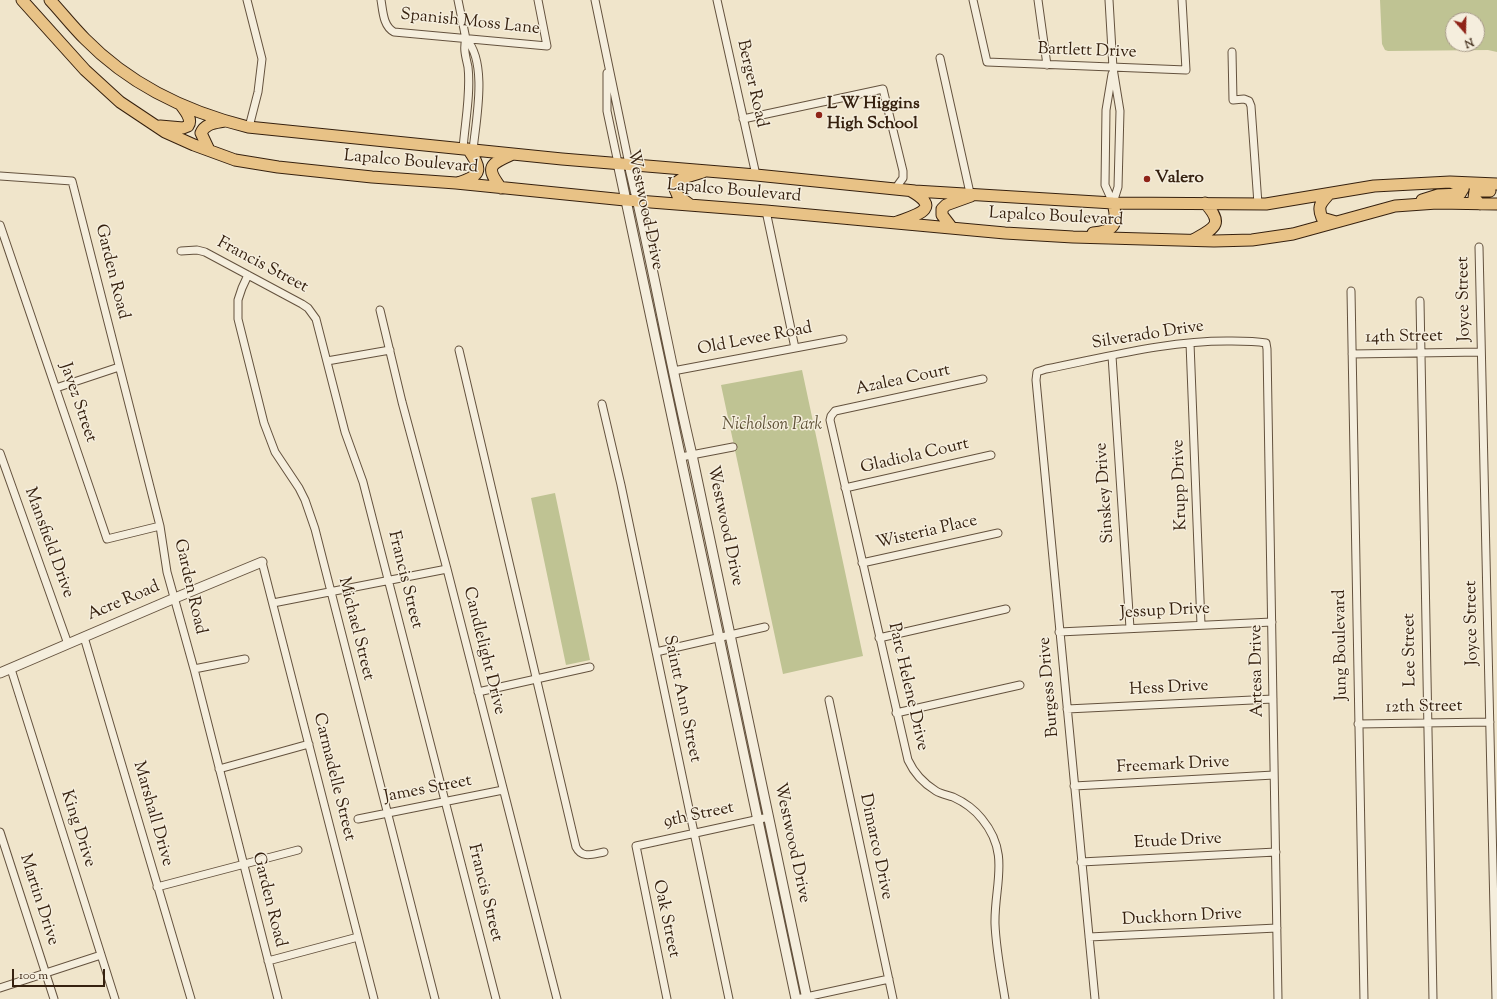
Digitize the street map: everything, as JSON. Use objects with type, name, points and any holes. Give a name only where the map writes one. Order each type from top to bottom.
[{"type":"main road","name":"Lapalco Boulevard","points":[[22,0],[85,70],[120,102],[165,132],[235,160],[278,167],[625,200],[766,211],[1005,233],[1073,237],[1252,240],[1293,234],[1395,206],[1437,203],[1497,204]]},
{"type":"main road","name":"Lapalco Boulevard","points":[[50,0],[85,40],[120,70],[142,84],[180,104],[211,117],[249,127],[513,154],[756,175],[895,189],[1113,203],[1266,204],[1374,186],[1450,182],[1497,184]]},
{"type":"main road","points":[[157,126],[182,128],[188,126],[190,124],[190,119],[180,104]]},
{"type":"main road","points":[[209,150],[201,133],[203,129],[207,125],[225,121]]},
{"type":"main road","points":[[456,183],[470,179],[476,175],[478,170],[478,162],[468,149]]},
{"type":"main road","points":[[501,188],[492,177],[491,170],[495,162],[513,154]]},
{"type":"main road","points":[[689,205],[678,196],[675,189],[677,182],[683,178],[710,171]]},
{"type":"main road","points":[[1410,204],[1438,195],[1460,194],[1463,189],[1461,186],[1450,182]]},
{"type":"main road","points":[[893,223],[919,215],[924,211],[926,206],[925,201],[909,190]]},
{"type":"main road","points":[[1480,204],[1474,198],[1475,191],[1497,190]]},
{"type":"main road","points":[[952,228],[942,215],[942,209],[946,205],[973,194]]},
{"type":"main road","points":[[1329,194],[1320,204],[1319,210],[1322,218],[1327,221],[1336,222]]},
{"type":"main road","points":[[1048,235],[1102,232],[1116,222],[1113,203]]},
{"type":"main road","points":[[1192,240],[1210,230],[1216,222],[1214,213],[1205,203]]},
{"type":"street","points":[[247,0],[262,59],[258,92],[249,127]]},
{"type":"street","name":"Spanish Moss Lane","points":[[380,0],[385,21],[390,29],[398,32],[547,46],[538,0]]},
{"type":"street","points":[[458,0],[466,39],[464,48],[468,67],[468,149]]},
{"type":"street","name":"Westwood Drive","points":[[594,0],[607,61],[623,163],[625,200],[796,999]]},
{"type":"street","name":"Berger Road","points":[[717,0],[756,175]]},
{"type":"street","name":"Bartlett Drive","points":[[973,0],[987,62],[1186,70],[1182,0]]},
{"type":"street","points":[[1038,0],[1048,65]]},
{"type":"street","points":[[1109,0],[1113,68],[1120,111],[1118,187],[1113,203]]},
{"type":"street","points":[[466,39],[474,49],[479,84],[468,149]]},
{"type":"street","points":[[1232,52],[1233,100],[1244,99],[1249,101],[1251,106],[1258,204]]},
{"type":"street","points":[[940,58],[973,194]]},
{"type":"street","name":"Westwood Drive","points":[[607,61],[607,111],[623,163],[638,200],[807,998]]},
{"type":"street","points":[[1113,68],[1106,110],[1105,185],[1113,203]]},
{"type":"street","points":[[743,119],[883,88],[903,172],[903,178],[895,189]]},
{"type":"street","name":"Garden Road","points":[[0,176],[72,181],[160,526],[167,572],[194,669],[278,999]]},
{"type":"street","points":[[766,211],[795,348]]},
{"type":"street","name":"Javez Street","points":[[0,225],[107,539],[160,526]]},
{"type":"street","name":"Joyce Street","points":[[1479,247],[1490,722],[1490,789],[1496,999]]},
{"type":"street","name":"Francis Street","points":[[181,251],[196,250],[205,252],[302,304],[308,308],[316,319],[348,443],[363,482],[496,999]]},
{"type":"street","name":"Michael Street","points":[[248,275],[238,300],[238,320],[264,422],[275,452],[299,488],[305,500],[314,529],[435,999]]},
{"type":"street","name":"Jung Boulevard","points":[[1351,291],[1364,999]]},
{"type":"street","name":"Lee Street","points":[[1420,301],[1433,999]]},
{"type":"street","name":"Candlelight Drive","points":[[380,310],[557,999]]},
{"type":"street","name":"Old Levee Road","points":[[673,371],[843,339]]},
{"type":"street","name":"Silverado Drive","points":[[1037,372],[1112,356],[1190,343],[1219,341],[1266,343]]},
{"type":"street","name":"Krupp Drive","points":[[1190,343],[1201,625]]},
{"type":"street","name":"Artesa Drive","points":[[1266,343],[1278,999]]},
{"type":"street","points":[[327,361],[390,350]]},
{"type":"street","points":[[459,350],[576,847],[580,852],[586,855],[604,852]]},
{"type":"street","name":"14th Street","points":[[1352,354],[1481,352]]},
{"type":"street","name":"Sinskey Drive","points":[[1112,356],[1130,628]]},
{"type":"street","points":[[56,388],[119,367]]},
{"type":"street","name":"Burgess Drive","points":[[1037,372],[1037,387],[1059,632],[1094,999]]},
{"type":"street","name":"Azalea Court","points":[[831,416],[835,411],[983,379]]},
{"type":"street","name":"Saintt Ann Street","points":[[602,404],[621,485],[728,999]]},
{"type":"street","name":"Parc Helene Drive","points":[[831,416],[830,420],[905,752],[913,771],[921,779],[936,791],[953,798],[975,812],[982,819],[998,849],[1000,870],[995,909],[996,944],[1005,999]]},
{"type":"street","points":[[681,457],[733,447]]},
{"type":"street","name":"Mansfield Drive","points":[[0,453],[68,644]]},
{"type":"street","name":"Gladiola Court","points":[[845,488],[991,455]]},
{"type":"street","name":"Wisteria Place","points":[[862,563],[998,533]]},
{"type":"street","name":"Acre Road","points":[[0,673],[262,562]]},
{"type":"street","name":"Carmadelle Street","points":[[262,562],[374,999]]},
{"type":"street","points":[[273,603],[447,569]]},
{"type":"street","points":[[879,638],[1006,609]]},
{"type":"street","name":"Jessup Drive","points":[[1059,632],[1272,622]]},
{"type":"street","points":[[656,652],[765,627]]},
{"type":"street","name":"Marshall Drive","points":[[84,637],[190,999]]},
{"type":"street","points":[[194,669],[244,659]]},
{"type":"street","points":[[478,692],[590,667]]},
{"type":"street","name":"King Drive","points":[[11,669],[115,999]]},
{"type":"street","points":[[896,713],[1020,685]]},
{"type":"street","name":"Hess Drive","points":[[1067,709],[1273,698]]},
{"type":"street","name":"Dimarco Drive","points":[[829,700],[893,999]]},
{"type":"street","name":"12th Street","points":[[1358,724],[1490,722]]},
{"type":"street","points":[[219,769],[309,744]]},
{"type":"street","name":"Freemark Drive","points":[[1074,786],[1274,775]]},
{"type":"street","name":"James Street","points":[[358,819],[504,790]]},
{"type":"street","name":"9th Street","points":[[636,846],[693,832],[769,817]]},
{"type":"street","name":"Martin Drive","points":[[0,832],[54,999]]},
{"type":"street","name":"Oak Street","points":[[636,846],[667,999]]},
{"type":"street","points":[[157,886],[298,850]]},
{"type":"street","name":"Etude Drive","points":[[1081,862],[1276,852]]},
{"type":"street","name":"Duckhorn Drive","points":[[1089,937],[1277,928]]},
{"type":"street","points":[[268,961],[358,937]]},
{"type":"street","points":[[0,988],[101,955]]},
{"type":"street","points":[[796,999],[807,998],[889,979]]},
{"type":"green space","points":[[1380,0],[1497,0],[1497,52],[1485,50],[1485,12],[1445,12],[1445,50],[1385,50],[1382,44]]},
{"type":"green space","name":"Nicholson Park","points":[[802,370],[863,656],[783,674],[721,385]]},
{"type":"green space","points":[[555,493],[590,660],[566,665],[531,498]]},
{"type":"place","name":"L W Higgins High School","points":[[819,115]]},
{"type":"place","name":"Valero","points":[[1147,179]]}]
